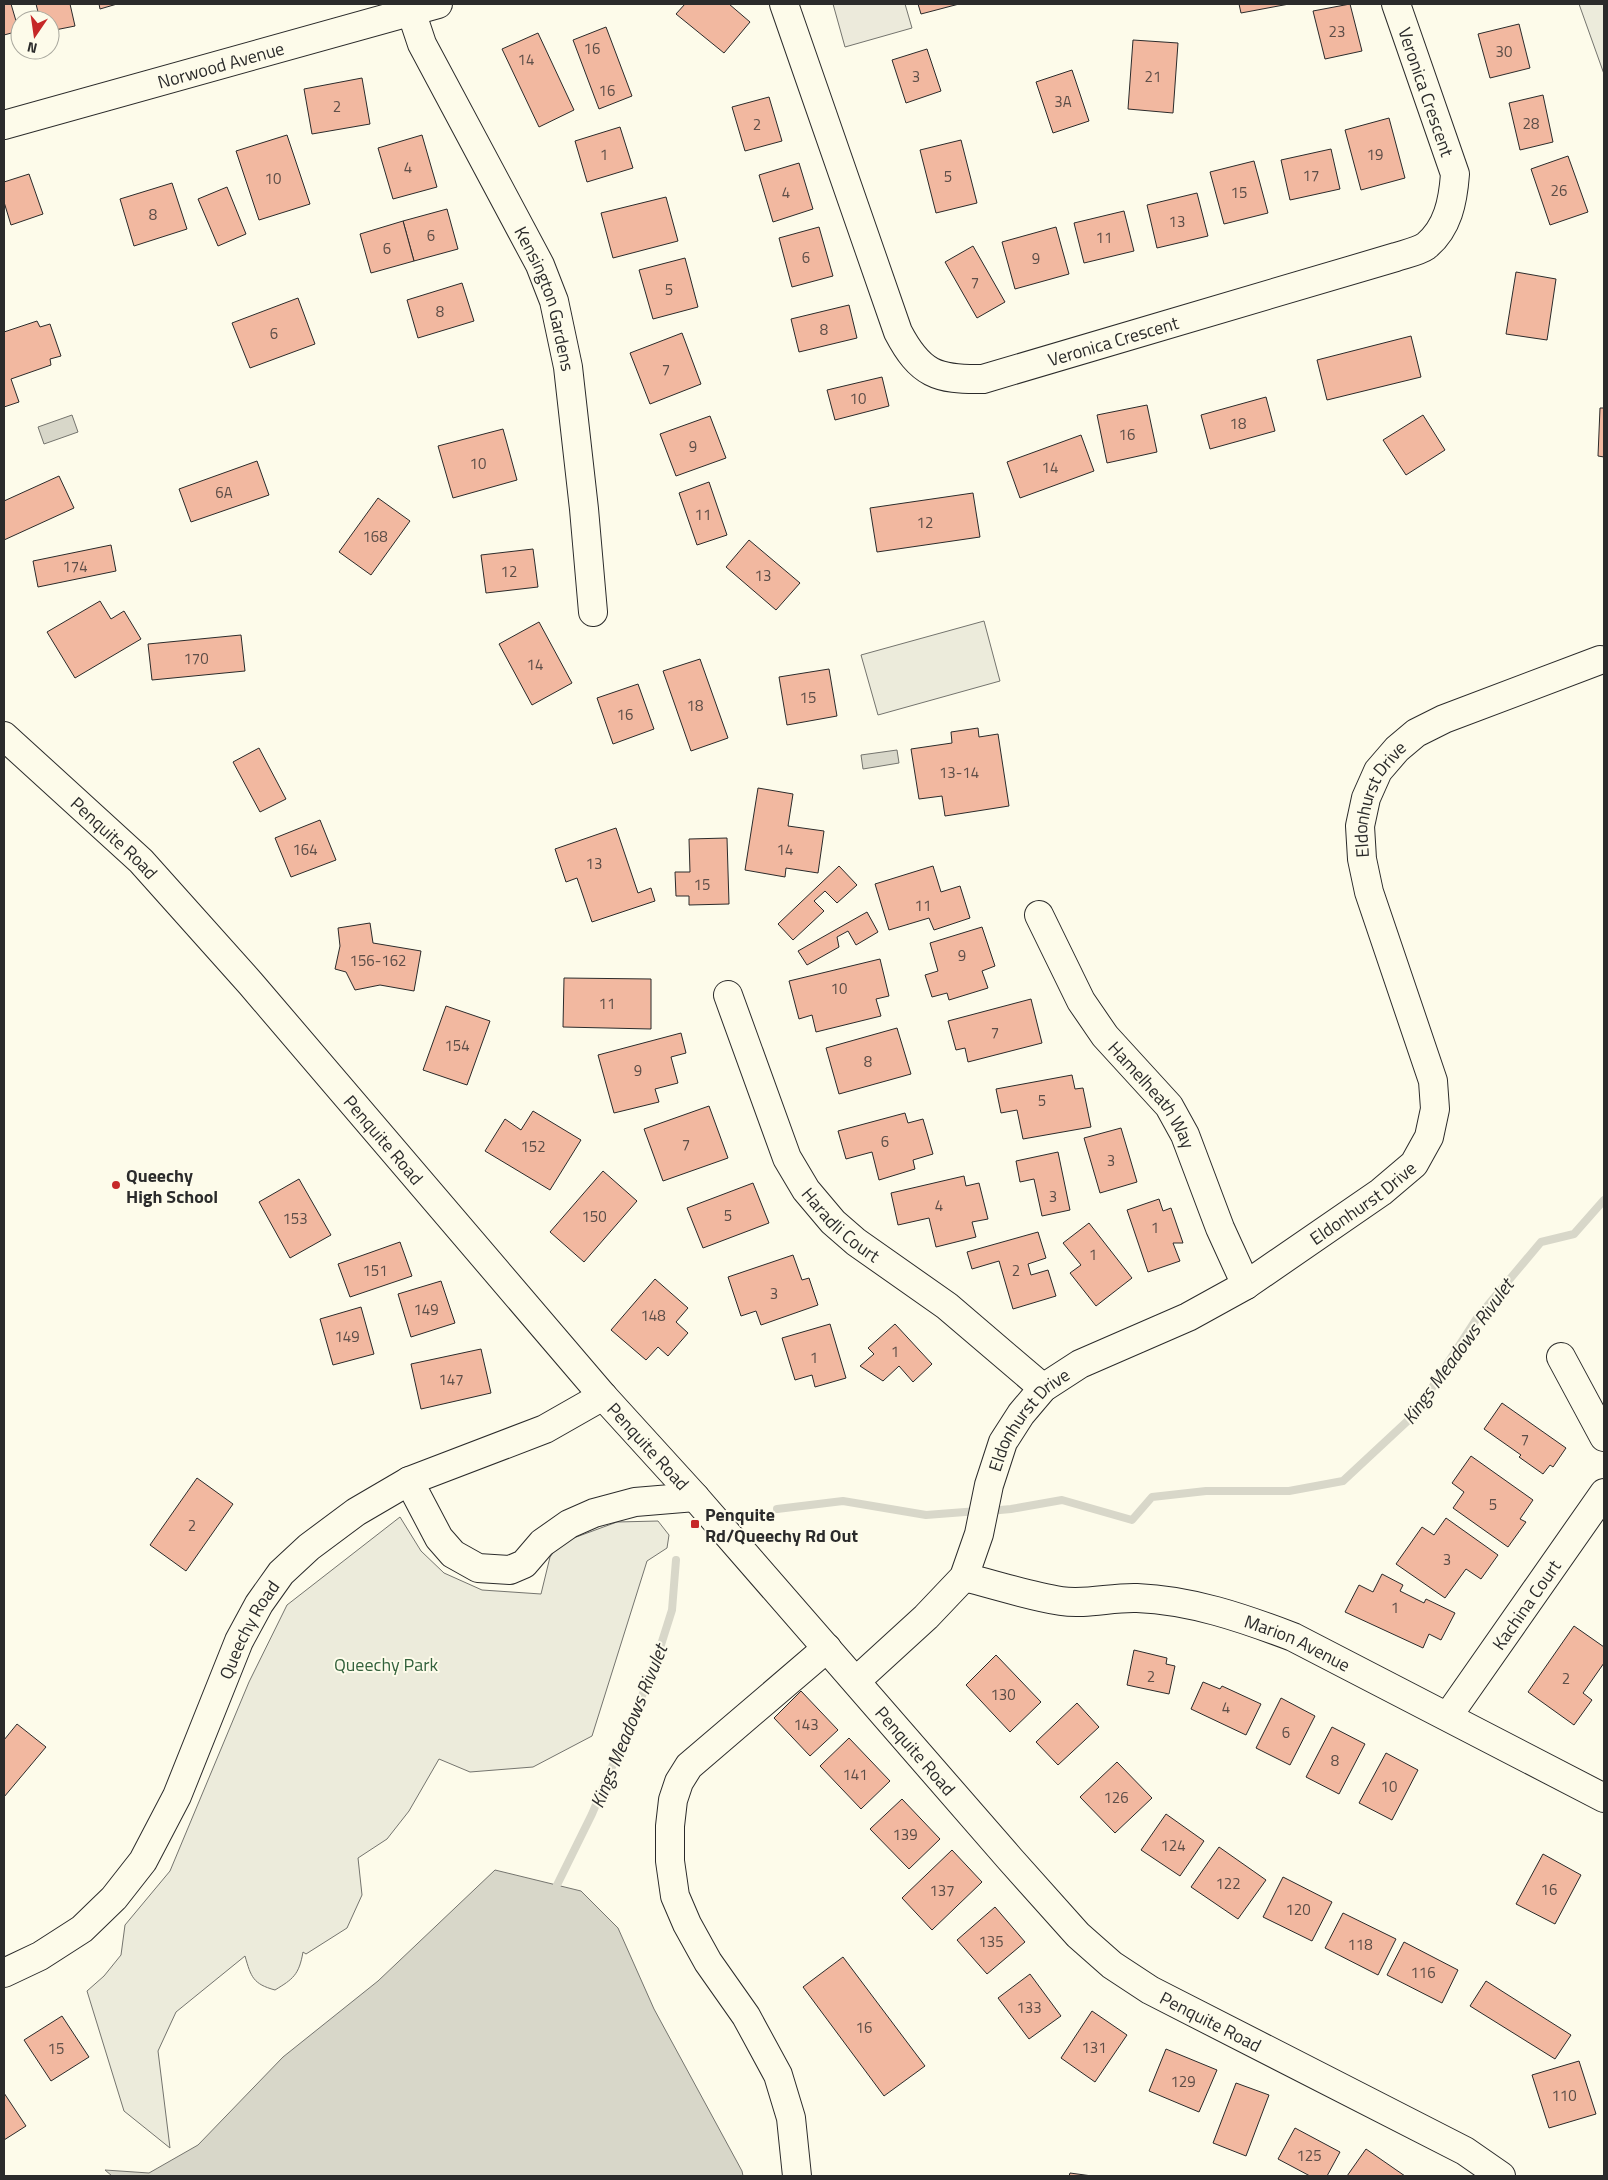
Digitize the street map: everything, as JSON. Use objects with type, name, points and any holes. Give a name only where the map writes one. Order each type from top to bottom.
[{"type":"street","name":"Norwood Avenue","points":[[4,125],[376,12],[411,11],[438,4]]},
{"type":"street","name":"Veronica Crescent","points":[[784,4],[898,332],[909,353],[929,371],[956,380],[983,379],[1396,258],[1425,246],[1444,225],[1454,200],[1455,174],[1396,4]]},
{"type":"street","name":"Kensington Gardens","points":[[411,11],[422,44],[540,266],[554,301],[568,367],[584,509],[593,612]]},
{"type":"street","name":"Eldonhurst Drive","points":[[856,1680],[926,1617],[964,1577],[979,1534],[989,1485],[1003,1442],[1020,1414],[1043,1388],[1080,1364],[1188,1317],[1246,1285],[1381,1192],[1414,1164],[1429,1137],[1435,1109],[1433,1081],[1369,892],[1362,859],[1360,826],[1366,798],[1378,772],[1397,749],[1416,733],[1444,719],[1600,660]]},
{"type":"street","name":"Penquite Road","points":[[4,736],[141,862],[251,984],[603,1396],[695,1497],[1078,1935],[1112,1965],[1150,1990],[1465,2151],[1501,2176]]},
{"type":"street","name":"Hamelheath Way","points":[[1039,915],[1081,1001],[1105,1036],[1169,1106],[1184,1135],[1220,1228],[1246,1285]]},
{"type":"street","name":"Haradli Court","points":[[728,995],[787,1158],[806,1190],[833,1222],[856,1242],[947,1306],[1043,1388]]},
{"type":"street","points":[[1561,1357],[1604,1437]]},
{"type":"street","name":"Queechy Road","points":[[4,1973],[40,1956],[82,1930],[114,1898],[143,1861],[177,1796],[239,1641],[259,1604],[282,1573],[309,1546],[356,1512],[409,1482],[545,1429],[603,1396]]},
{"type":"street","points":[[409,1482],[439,1538],[453,1554],[478,1568],[510,1570],[524,1564],[542,1543],[569,1524],[594,1513],[635,1502],[695,1497]]},
{"type":"street","name":"Kachina Court","points":[[1448,1716],[1604,1493]]},
{"type":"street","name":"Marion Avenue","points":[[964,1577],[1062,1602],[1136,1598],[1166,1600],[1207,1608],[1257,1623],[1293,1637],[1604,1798]]},
{"type":"street","points":[[797,2176],[791,2118],[778,2075],[746,2016],[708,1962],[675,1896],[670,1861],[670,1826],[673,1800],[679,1782],[689,1766],[827,1648]]},
{"type":"green space","points":[[1579,4],[1604,4],[1604,74]]},
{"type":"green space","points":[[984,621],[1000,681],[878,715],[861,655]]},
{"type":"green space","name":"Queechy Park","points":[[400,1517],[421,1551],[444,1573],[482,1590],[541,1594],[550,1557],[560,1543],[617,1522],[658,1521],[669,1535],[667,1548],[647,1561],[592,1736],[533,1767],[470,1772],[439,1759],[409,1811],[387,1839],[358,1858],[362,1895],[347,1928],[306,1954],[303,1952],[294,1976],[275,1990],[262,1985],[254,1979],[245,1956],[176,2012],[158,2051],[170,2148],[124,2111],[87,1991],[104,1976],[121,1955],[125,1925],[170,1871],[249,1682],[287,1605]]},
{"type":"shaded area","points":[[833,4],[905,4],[912,28],[845,47]]},
{"type":"shaded area","points":[[72,415],[78,432],[44,444],[38,427]]},
{"type":"shaded area","points":[[897,750],[899,763],[863,769],[861,755]]},
{"type":"shaded area","points":[[495,1870],[581,1891],[618,1928],[654,2009],[743,2176],[112,2176],[105,2170],[149,2173],[198,2145],[283,2057],[378,1981]]},
{"type":"building","points":[[4,4],[11,4],[13,10],[10,10],[10,33],[4,35]]},
{"type":"building","points":[[36,4],[70,4],[75,26],[60,29],[60,10],[38,10]]},
{"type":"building","points":[[99,4],[117,4],[100,9]]},
{"type":"building","points":[[685,4],[729,4],[750,22],[724,53],[676,14]]},
{"type":"building","points":[[918,4],[959,4],[921,14]]},
{"type":"building","points":[[1239,4],[1289,4],[1241,13]]},
{"type":"building","points":[[1350,4],[1362,51],[1325,59],[1313,11]]},
{"type":"building","points":[[1519,24],[1530,68],[1490,78],[1478,34]]},
{"type":"building","points":[[606,27],[632,96],[599,109],[573,40]]},
{"type":"building","points":[[538,33],[574,110],[539,127],[502,49]]},
{"type":"building","points":[[1133,40],[1178,43],[1173,113],[1128,109]]},
{"type":"building","points":[[927,49],[941,91],[906,103],[892,60]]},
{"type":"building","points":[[1072,70],[1089,121],[1053,133],[1036,82]]},
{"type":"building","points":[[362,78],[370,124],[312,134],[304,89]]},
{"type":"building","points":[[1543,95],[1553,142],[1520,150],[1509,103]]},
{"type":"building","points":[[769,97],[782,141],[745,151],[732,107]]},
{"type":"building","points":[[1389,118],[1405,178],[1361,190],[1345,130]]},
{"type":"building","points":[[620,127],[633,168],[587,182],[575,141]]},
{"type":"building","points":[[287,135],[310,204],[259,220],[236,151]]},
{"type":"building","points":[[422,135],[437,187],[393,199],[378,148]]},
{"type":"building","points":[[961,140],[977,203],[936,213],[920,150]]},
{"type":"building","points":[[1331,149],[1340,189],[1290,200],[1281,160]]},
{"type":"building","points":[[1568,156],[1588,212],[1550,225],[1531,169]]},
{"type":"building","points":[[1254,161],[1268,213],[1224,224],[1210,172]]},
{"type":"building","points":[[799,163],[813,209],[773,222],[759,175]]},
{"type":"building","points":[[29,174],[43,214],[11,225],[4,202],[4,182]]},
{"type":"building","points":[[172,183],[187,229],[134,246],[120,199]]},
{"type":"building","points":[[227,187],[246,234],[218,246],[198,199]]},
{"type":"building","points":[[1197,193],[1208,236],[1157,248],[1147,205]]},
{"type":"building","points":[[666,197],[678,241],[613,258],[601,213]]},
{"type":"building","points":[[447,209],[458,249],[414,261],[403,221]]},
{"type":"building","points":[[1124,211],[1134,251],[1084,263],[1074,223]]},
{"type":"building","points":[[403,221],[414,261],[371,273],[360,234]]},
{"type":"building","points":[[819,227],[833,276],[792,287],[779,238]]},
{"type":"building","points":[[1056,227],[1069,274],[1015,289],[1002,242]]},
{"type":"building","points":[[973,246],[1005,302],[977,318],[945,262]]},
{"type":"building","points":[[685,258],[698,307],[653,319],[639,270]]},
{"type":"building","points":[[1516,272],[1556,279],[1547,340],[1506,334]]},
{"type":"building","points":[[462,283],[474,321],[418,338],[407,300]]},
{"type":"building","points":[[298,298],[315,344],[250,368],[232,323]]},
{"type":"building","points":[[849,305],[857,338],[799,352],[791,319]]},
{"type":"building","points":[[37,321],[40,327],[50,324],[61,356],[50,359],[51,365],[11,379],[19,402],[4,407],[4,332]]},
{"type":"building","points":[[682,333],[701,384],[650,404],[630,353]]},
{"type":"building","points":[[1411,336],[1421,377],[1327,400],[1317,360]]},
{"type":"building","points":[[882,377],[889,406],[835,420],[827,390]]},
{"type":"building","points":[[1266,397],[1275,431],[1210,449],[1201,415]]},
{"type":"building","points":[[1147,405],[1157,452],[1107,463],[1097,415]]},
{"type":"building","points":[[1600,408],[1604,408],[1604,457],[1598,456]]},
{"type":"building","points":[[1423,415],[1445,450],[1406,475],[1383,440]]},
{"type":"building","points":[[710,416],[726,458],[676,476],[660,434]]},
{"type":"building","points":[[503,429],[517,480],[453,498],[438,446]]},
{"type":"building","points":[[1081,435],[1094,471],[1020,498],[1007,462]]},
{"type":"building","points":[[257,461],[269,495],[191,522],[179,489]]},
{"type":"building","points":[[59,476],[74,508],[4,540],[4,501]]},
{"type":"building","points":[[709,482],[727,535],[697,545],[679,493]]},
{"type":"building","points":[[973,493],[980,537],[877,552],[870,508]]},
{"type":"building","points":[[378,498],[410,521],[371,575],[339,552]]},
{"type":"building","points":[[749,540],[800,583],[776,610],[726,567]]},
{"type":"building","points":[[111,545],[116,571],[38,587],[33,561]]},
{"type":"building","points":[[533,549],[538,587],[486,593],[481,555]]},
{"type":"building","points":[[100,601],[111,619],[124,611],[141,639],[75,678],[47,632]]},
{"type":"building","points":[[539,622],[572,683],[532,705],[499,644]]},
{"type":"building","points":[[241,635],[245,671],[152,680],[148,644]]},
{"type":"building","points":[[700,659],[728,738],[691,751],[663,671]]},
{"type":"building","points":[[829,669],[837,716],[787,725],[779,677]]},
{"type":"building","points":[[638,684],[654,729],[613,744],[597,698]]},
{"type":"building","points":[[978,728],[979,737],[998,734],[1009,806],[945,816],[942,796],[919,799],[911,749],[952,743],[951,732]]},
{"type":"building","points":[[259,748],[286,799],[260,812],[233,762]]},
{"type":"building","points":[[758,788],[793,794],[788,826],[824,831],[818,873],[786,868],[785,877],[745,870]]},
{"type":"building","points":[[320,820],[336,860],[291,877],[275,838]]},
{"type":"building","points":[[616,828],[638,893],[651,888],[655,901],[592,922],[577,878],[566,882],[555,849]]},
{"type":"building","points":[[727,838],[729,904],[689,905],[689,896],[676,896],[675,872],[690,872],[689,839]]},
{"type":"building","points":[[839,866],[857,885],[837,903],[825,891],[814,901],[824,911],[793,940],[778,924]]},
{"type":"building","points":[[933,866],[941,892],[960,886],[970,918],[934,930],[929,918],[889,930],[875,884]]},
{"type":"building","points":[[867,912],[878,932],[856,945],[848,931],[837,937],[839,947],[807,965],[798,951]]},
{"type":"building","points":[[370,923],[373,943],[421,951],[414,991],[380,985],[355,990],[346,972],[335,969],[340,946],[338,928]]},
{"type":"building","points":[[982,927],[995,966],[982,971],[988,988],[949,1000],[947,993],[932,997],[925,975],[938,971],[930,943]]},
{"type":"building","points":[[880,959],[889,996],[876,999],[881,1016],[816,1032],[812,1015],[799,1019],[789,981]]},
{"type":"building","points":[[564,978],[651,979],[651,1029],[563,1027]]},
{"type":"building","points":[[1031,999],[1042,1043],[968,1062],[965,1048],[956,1050],[948,1021]]},
{"type":"building","points":[[446,1006],[490,1021],[467,1085],[423,1070]]},
{"type":"building","points":[[897,1028],[911,1074],[839,1094],[826,1048]]},
{"type":"building","points":[[681,1033],[686,1053],[671,1057],[678,1083],[655,1089],[659,1102],[614,1113],[598,1055]]},
{"type":"building","points":[[1072,1075],[1075,1089],[1083,1088],[1091,1127],[1023,1139],[1017,1110],[1001,1113],[996,1089]]},
{"type":"building","points":[[709,1106],[728,1158],[663,1181],[644,1129]]},
{"type":"building","points":[[533,1111],[581,1140],[550,1190],[485,1151],[505,1119],[521,1130]]},
{"type":"building","points":[[905,1113],[908,1123],[923,1119],[933,1154],[913,1160],[915,1169],[879,1180],[872,1152],[846,1159],[838,1131]]},
{"type":"building","points":[[1121,1128],[1137,1182],[1100,1193],[1084,1138]]},
{"type":"building","points":[[1058,1152],[1070,1210],[1042,1216],[1034,1179],[1020,1182],[1016,1161]]},
{"type":"building","points":[[603,1171],[637,1201],[584,1262],[550,1232]]},
{"type":"building","points":[[964,1176],[966,1186],[979,1183],[988,1219],[972,1222],[976,1237],[936,1247],[929,1218],[898,1225],[891,1193]]},
{"type":"building","points":[[299,1179],[331,1235],[290,1258],[259,1202]]},
{"type":"building","points":[[753,1183],[769,1223],[703,1248],[687,1208]]},
{"type":"building","points":[[1159,1199],[1163,1211],[1171,1208],[1183,1243],[1173,1243],[1180,1261],[1148,1272],[1127,1210]]},
{"type":"building","points":[[1089,1223],[1132,1278],[1096,1306],[1070,1273],[1081,1265],[1063,1243]]},
{"type":"building","points":[[1038,1232],[1046,1258],[1028,1264],[1031,1275],[1048,1270],[1056,1296],[1013,1309],[999,1261],[972,1269],[967,1252]]},
{"type":"building","points":[[400,1242],[412,1276],[350,1297],[338,1264]]},
{"type":"building","points":[[793,1255],[802,1280],[809,1278],[818,1305],[761,1325],[756,1311],[741,1316],[728,1277]]},
{"type":"building","points":[[655,1279],[688,1308],[676,1322],[688,1333],[668,1356],[658,1347],[646,1360],[611,1330]]},
{"type":"building","points":[[441,1281],[455,1323],[411,1337],[398,1294]]},
{"type":"building","points":[[361,1307],[374,1354],[333,1365],[320,1319]]},
{"type":"building","points":[[830,1324],[846,1378],[815,1387],[812,1375],[795,1380],[782,1338]]},
{"type":"building","points":[[895,1324],[932,1364],[913,1382],[899,1366],[883,1381],[860,1366],[874,1354],[868,1348]]},
{"type":"building","points":[[481,1349],[491,1393],[421,1409],[411,1364]]},
{"type":"building","points":[[1502,1403],[1566,1448],[1553,1467],[1550,1465],[1543,1474],[1519,1457],[1521,1455],[1484,1429]]},
{"type":"building","points":[[1471,1456],[1533,1500],[1520,1519],[1526,1522],[1508,1547],[1453,1508],[1464,1492],[1452,1483]]},
{"type":"building","points":[[197,1478],[233,1504],[186,1571],[150,1545]]},
{"type":"building","points":[[1446,1518],[1498,1555],[1481,1579],[1466,1569],[1445,1598],[1396,1564],[1422,1527],[1434,1535]]},
{"type":"building","points":[[1382,1574],[1403,1585],[1400,1591],[1424,1603],[1426,1599],[1455,1613],[1441,1640],[1429,1634],[1423,1648],[1345,1612],[1359,1585],[1373,1592]]},
{"type":"building","points":[[1574,1626],[1604,1647],[1604,1663],[1583,1693],[1592,1700],[1574,1725],[1528,1692]]},
{"type":"building","points":[[1134,1650],[1167,1658],[1166,1664],[1175,1666],[1169,1694],[1127,1685]]},
{"type":"building","points":[[996,1655],[1041,1702],[1010,1732],[966,1685]]},
{"type":"building","points":[[1203,1682],[1220,1689],[1222,1686],[1261,1704],[1246,1735],[1191,1709]]},
{"type":"building","points":[[801,1691],[838,1730],[810,1756],[774,1718]]},
{"type":"building","points":[[1281,1698],[1315,1716],[1290,1765],[1256,1748]]},
{"type":"building","points":[[1077,1703],[1099,1727],[1058,1765],[1036,1742]]},
{"type":"building","points":[[17,1724],[46,1747],[4,1797],[4,1740]]},
{"type":"building","points":[[1332,1727],[1365,1744],[1339,1794],[1306,1777]]},
{"type":"building","points":[[849,1738],[890,1781],[861,1809],[820,1766]]},
{"type":"building","points":[[1386,1753],[1418,1770],[1392,1820],[1359,1803]]},
{"type":"building","points":[[1117,1762],[1152,1798],[1115,1833],[1080,1797]]},
{"type":"building","points":[[902,1799],[940,1839],[909,1869],[870,1829]]},
{"type":"building","points":[[1166,1814],[1204,1841],[1180,1876],[1141,1850]]},
{"type":"building","points":[[1219,1847],[1266,1880],[1238,1919],[1191,1887]]},
{"type":"building","points":[[952,1850],[982,1882],[932,1930],[902,1898]]},
{"type":"building","points":[[1543,1854],[1581,1875],[1555,1924],[1516,1904]]},
{"type":"building","points":[[1283,1877],[1332,1902],[1312,1941],[1263,1917]]},
{"type":"building","points":[[995,1907],[1025,1942],[987,1974],[957,1940]]},
{"type":"building","points":[[1343,1913],[1396,1939],[1378,1975],[1325,1948]]},
{"type":"building","points":[[1404,1942],[1458,1970],[1442,2003],[1387,1975]]},
{"type":"building","points":[[843,1957],[925,2066],[884,2096],[803,1987]]},
{"type":"building","points":[[1030,1974],[1061,2016],[1029,2039],[998,1998]]},
{"type":"building","points":[[1486,1981],[1571,2035],[1555,2059],[1470,2006]]},
{"type":"building","points":[[1092,2011],[1127,2035],[1095,2082],[1061,2058]]},
{"type":"building","points":[[62,2016],[89,2057],[51,2081],[24,2040]]},
{"type":"building","points":[[1166,2049],[1217,2070],[1199,2112],[1149,2091]]},
{"type":"building","points":[[1579,2061],[1596,2114],[1549,2128],[1532,2075]]},
{"type":"building","points":[[1236,2083],[1269,2095],[1246,2156],[1213,2143]]},
{"type":"building","points":[[4,2093],[26,2126],[4,2140]]},
{"type":"building","points":[[1295,2128],[1340,2152],[1327,2176],[1310,2176],[1278,2159]]},
{"type":"building","points":[[1366,2149],[1405,2176],[1347,2176]]},
{"type":"building","points":[[1070,2173],[1092,2176],[1069,2176]]},
{"type":"waterway","name":"Kings Meadows Rivulet","points":[[989,1511],[1062,1500],[1132,1520],[1152,1497],[1206,1491],[1289,1491],[1343,1481],[1415,1414],[1477,1318],[1541,1242],[1574,1234],[1604,1200]]},
{"type":"waterway","name":"Kings Meadows Rivulet","points":[[777,1509],[843,1501],[926,1515],[978,1511]]},
{"type":"waterway","name":"Kings Meadows Rivulet","points":[[557,1885],[592,1814],[653,1670],[672,1610],[676,1560]]},
{"type":"place","name":"Queechy High School","points":[[116,1185]]},
{"type":"place","name":"Penquite Rd/Queechy Rd Out","points":[[695,1524]]}]
